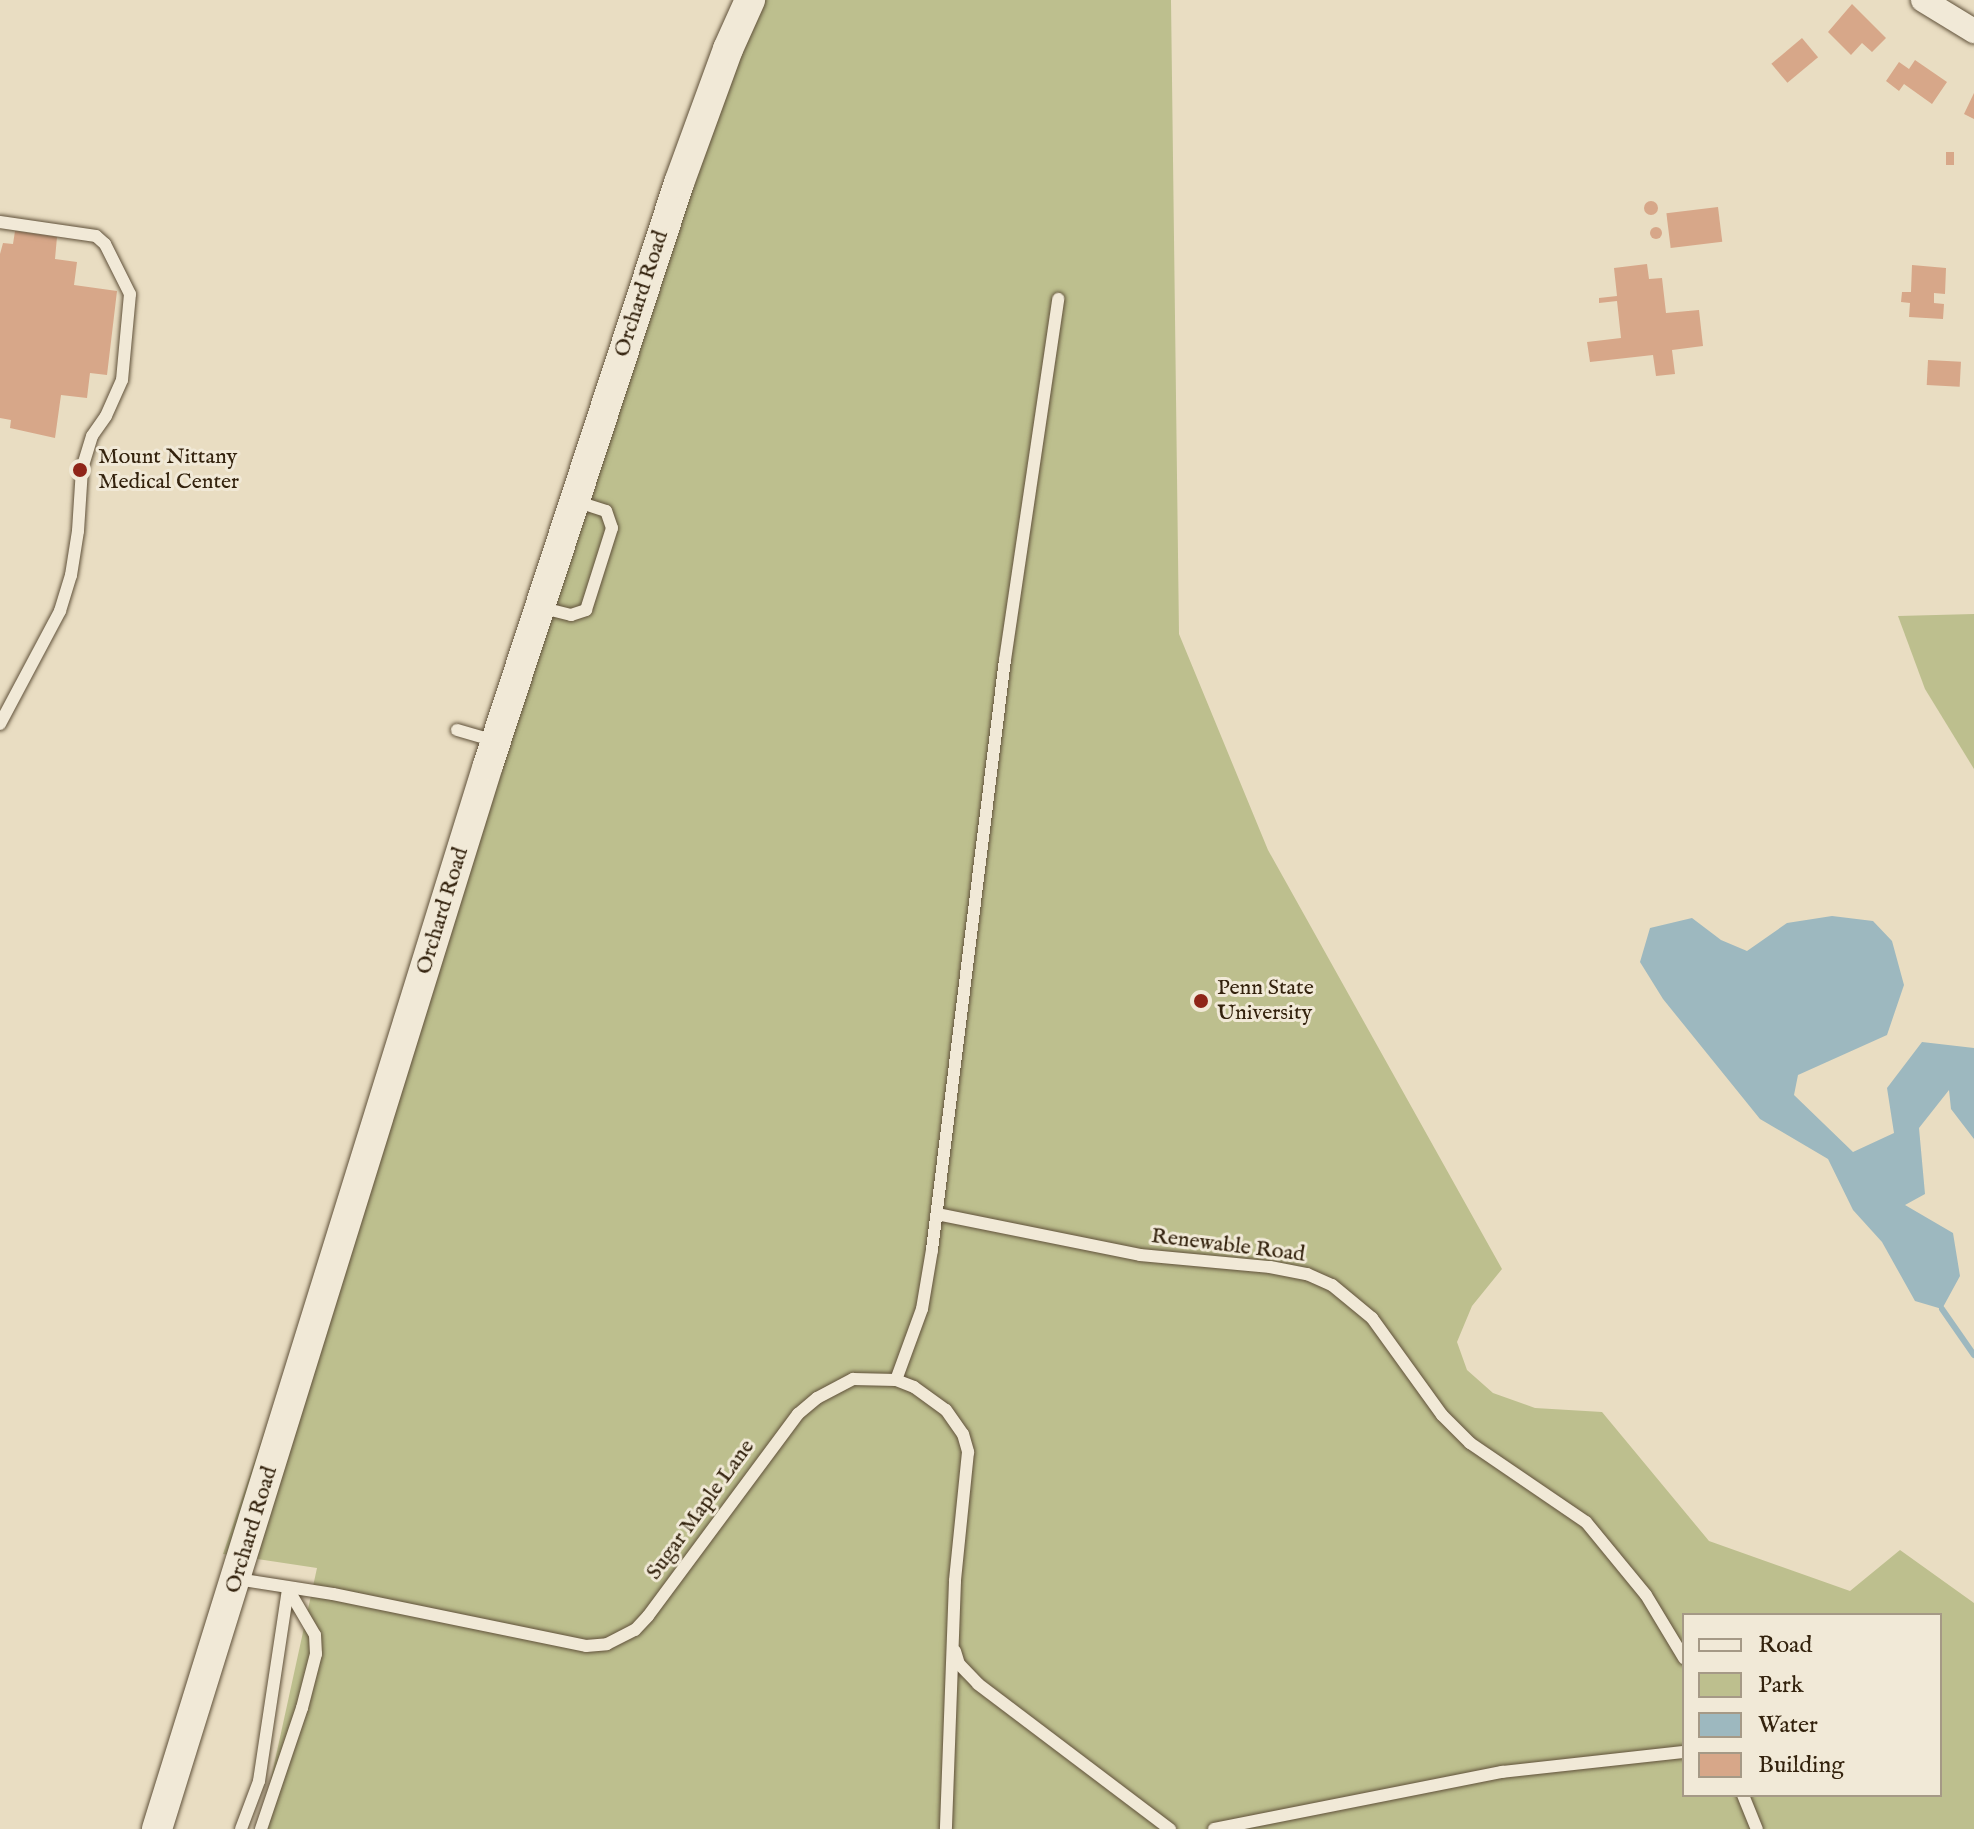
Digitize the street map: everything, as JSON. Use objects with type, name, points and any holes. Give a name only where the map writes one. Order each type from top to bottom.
[{"type":"street","name":"Orchard Road","points":[[157,1829],[495,741],[679,183],[728,49],[750,0]]},
{"type":"street","points":[[1923,0],[1974,31]]},
{"type":"lane","points":[[0,222],[96,236],[105,244],[130,294],[122,380],[106,416],[92,436],[85,459],[78,531],[60,611],[0,724]]},
{"type":"lane","points":[[896,1380],[922,1309],[937,1214],[1005,660],[1058,299]]},
{"type":"lane","points":[[539,607],[571,615],[586,610],[612,528],[606,511],[574,501]]},
{"type":"lane","points":[[457,730],[495,741]]},
{"type":"lane","name":"Renewable Road","points":[[937,1214],[1140,1255],[1295,1272],[1332,1285],[1372,1318],[1434,1406],[1470,1443],[1586,1522],[1646,1595],[1682,1655]]},
{"type":"lane","name":"Sugar Maple Lane","points":[[237,1579],[333,1594],[586,1646],[607,1644],[635,1630],[648,1616],[798,1414],[817,1398],[853,1379],[896,1380],[914,1387],[946,1410],[963,1434],[968,1452],[952,1644],[946,1829]]},
{"type":"lane","points":[[241,1829],[259,1781],[288,1589]]},
{"type":"lane","points":[[261,1829],[302,1708],[316,1654],[315,1635],[308,1618],[288,1589]]},
{"type":"lane","points":[[952,1644],[959,1664],[978,1684],[1170,1829]]},
{"type":"lane","points":[[1214,1829],[1502,1772],[1682,1752]]},
{"type":"lane","points":[[1744,1797],[1757,1829]]},
{"type":"green space","name":"Penn State University","points":[[752,0],[1171,0],[1179,634],[1268,850],[1502,1269],[1472,1306],[1457,1342],[1467,1370],[1493,1393],[1535,1408],[1602,1412],[1709,1541],[1850,1591],[1900,1550],[1974,1603],[1974,1829],[260,1829],[317,1568],[223,1554]]},
{"type":"green space","points":[[1974,614],[1974,769],[1925,689],[1898,616]]},
{"type":"water","points":[[1832,916],[1873,921],[1892,941],[1904,985],[1887,1035],[1798,1075],[1794,1095],[1853,1152],[1894,1133],[1887,1088],[1922,1042],[1974,1048],[1974,1139],[1951,1109],[1949,1090],[1919,1128],[1925,1194],[1905,1205],[1953,1233],[1960,1276],[1942,1309],[1915,1301],[1882,1242],[1853,1210],[1828,1159],[1760,1119],[1663,999],[1640,962],[1650,928],[1692,918],[1721,940],[1747,951],[1787,923]]},
{"type":"building","points":[[1852,4],[1886,38],[1872,52],[1862,43],[1851,55],[1828,32]]},
{"type":"building","points":[[1802,38],[1818,57],[1787,83],[1771,64]]},
{"type":"building","points":[[1915,60],[1947,82],[1932,104],[1904,84],[1899,91],[1886,81],[1899,62],[1909,69]]},
{"type":"building","points":[[1974,93],[1974,119],[1964,114]]},
{"type":"building","points":[[1946,152],[1954,152],[1954,165],[1946,165]]},
{"type":"building","points":[[1651,201],[1658,208],[1651,215],[1644,208]]},
{"type":"building","points":[[1718,207],[1722,242],[1671,248],[1666,213]]},
{"type":"building","points":[[1656,227],[1662,233],[1656,239],[1650,233]]},
{"type":"building","name":"Mount Nittany Medical Center","points":[[15,231],[57,237],[55,259],[77,262],[74,285],[117,291],[107,375],[90,373],[87,398],[61,395],[55,438],[10,428],[11,420],[0,418],[0,254],[3,243],[13,244]]},
{"type":"building","points":[[1647,264],[1649,279],[1662,278],[1666,313],[1699,310],[1703,346],[1672,350],[1675,374],[1656,376],[1653,355],[1590,362],[1587,342],[1621,338],[1617,301],[1599,303],[1599,298],[1617,296],[1614,268]]},
{"type":"building","points":[[1912,265],[1946,268],[1945,294],[1934,293],[1934,303],[1944,304],[1943,319],[1909,317],[1910,303],[1901,302],[1902,292],[1911,292]]},
{"type":"building","points":[[1928,360],[1961,362],[1960,387],[1927,385]]},
{"type":"waterway","points":[[1942,1309],[1974,1355]]},
{"type":"place","name":"Mount Nittany Medical Center","points":[[80,470]]},
{"type":"place","name":"Penn State University","points":[[1201,1001]]}]
